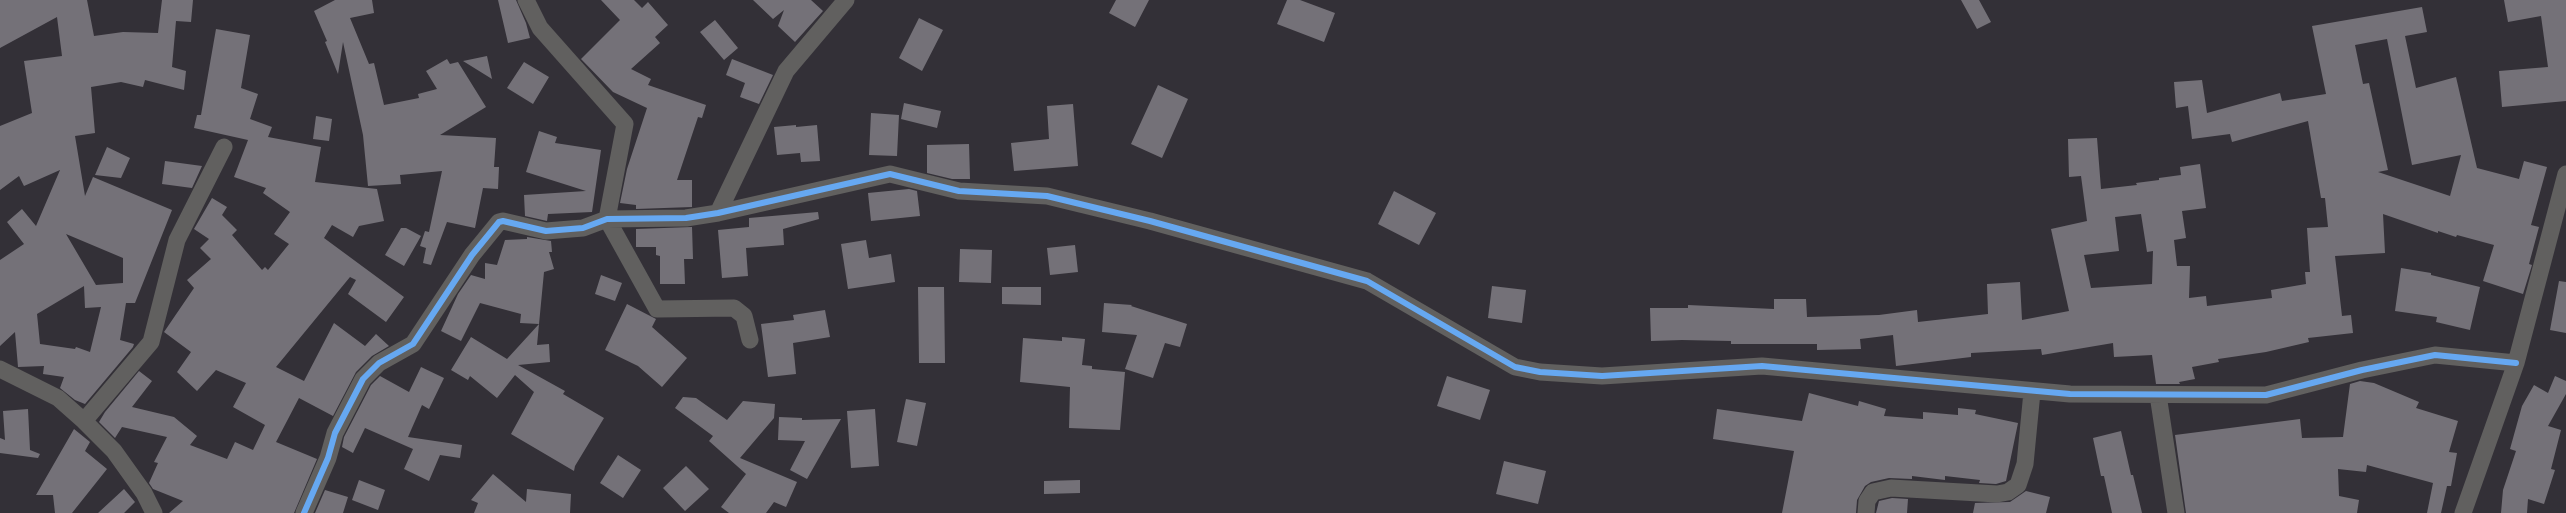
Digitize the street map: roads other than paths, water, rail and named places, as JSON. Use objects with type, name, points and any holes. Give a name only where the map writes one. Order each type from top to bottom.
[{"type":"street","points":[[526,0],[540,28],[625,124],[607,219],[657,309],[734,308],[744,316],[750,340]]},
{"type":"street","points":[[718,213],[786,71],[846,0]]},
{"type":"street","points":[[84,421],[151,342],[177,240],[224,147]]},
{"type":"street","points":[[304,513],[328,458],[335,433],[363,379],[379,363],[413,344],[460,273],[495,225],[503,221],[546,231],[583,228],[607,219],[686,218],[718,213],[890,174],[959,190],[1047,196],[1150,221],[1367,281],[1515,367],[1540,372],[1602,376],[1762,366],[2032,392],[2158,395],[2266,395],[2362,370],[2435,355],[2516,362]]},
{"type":"street","points":[[2463,513],[2516,362],[2566,174]]},
{"type":"street","points":[[0,369],[58,398],[84,421],[114,451],[144,493],[154,513]]},
{"type":"street","points":[[1866,513],[1867,501],[1873,492],[1891,488],[1997,494],[2008,492],[2018,484],[2025,464],[2032,392]]},
{"type":"street","points":[[2158,395],[2176,513]]}]
